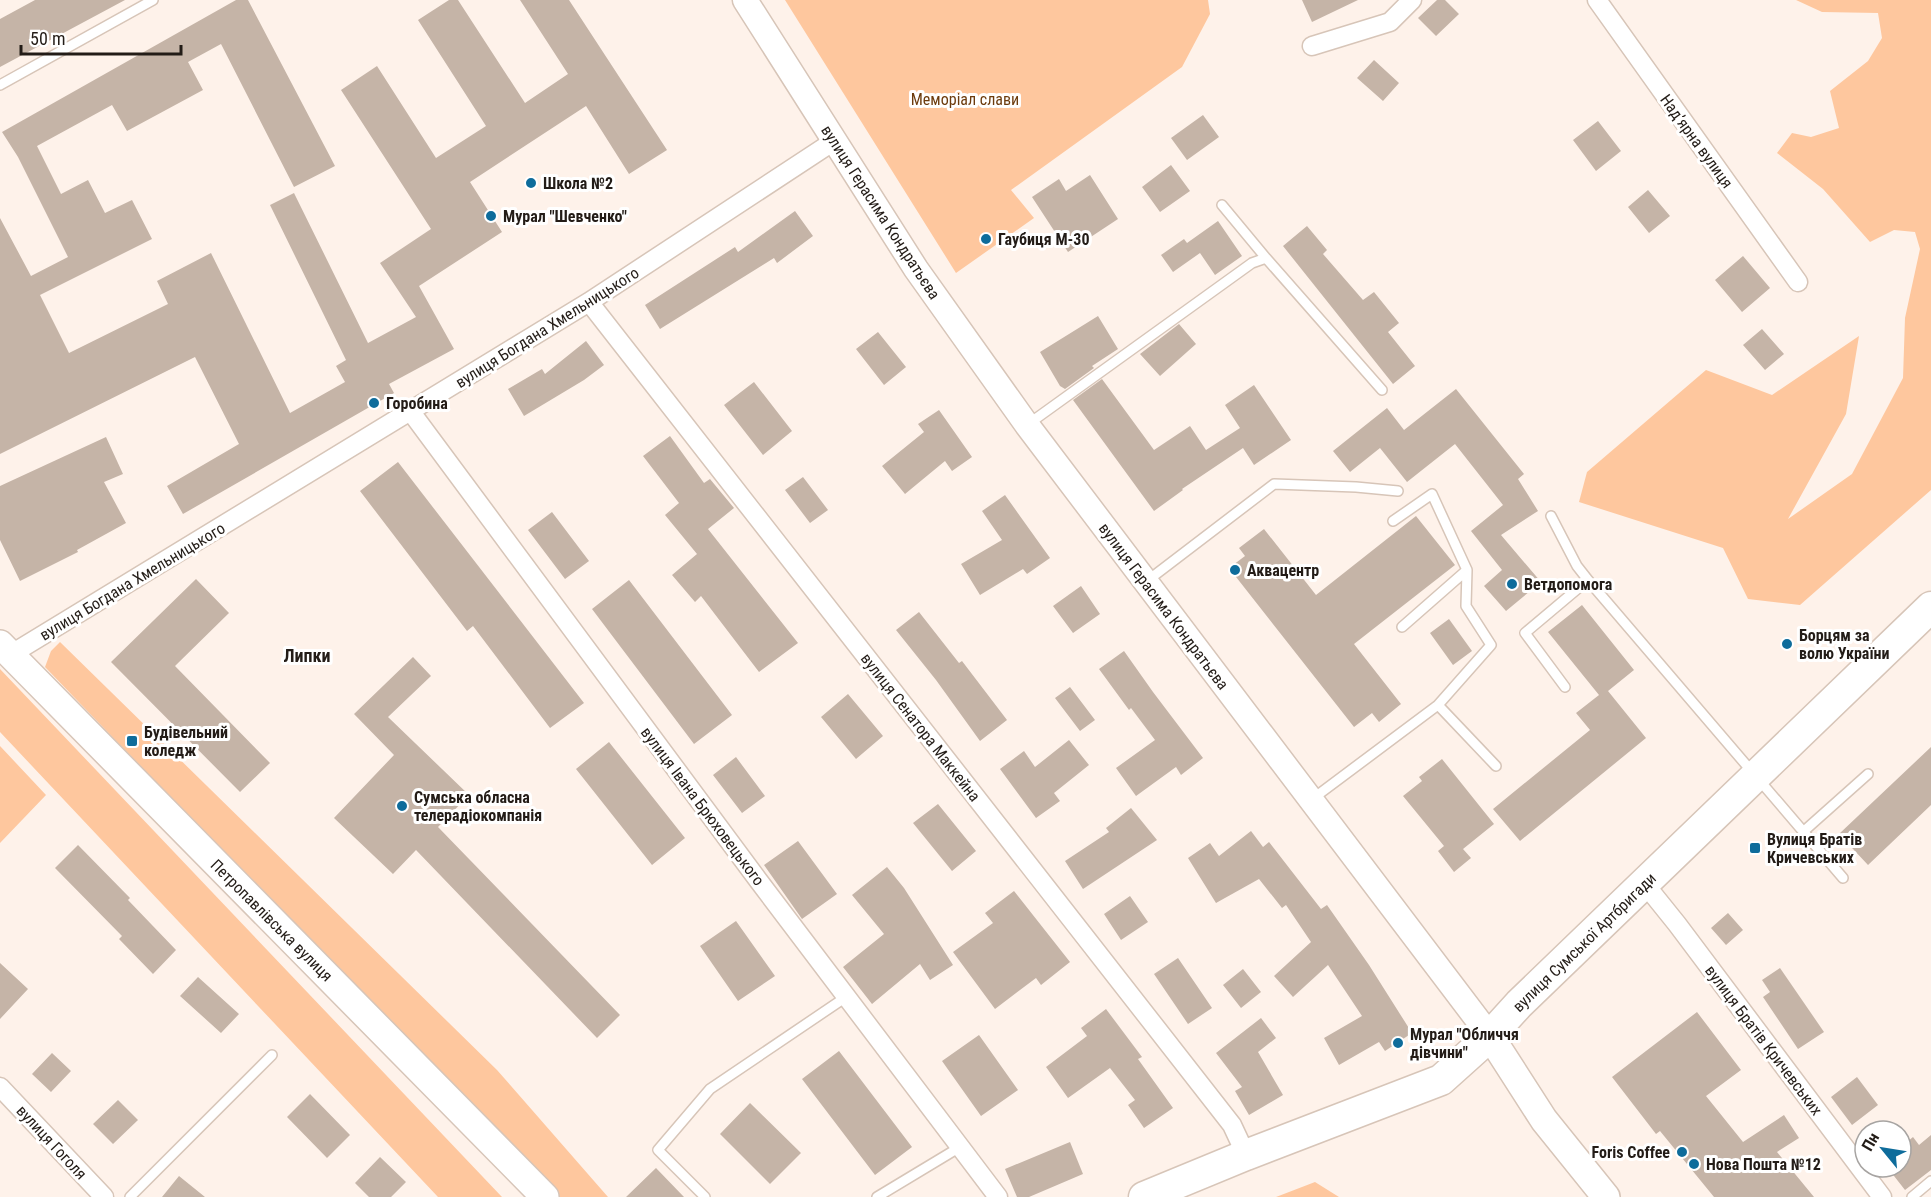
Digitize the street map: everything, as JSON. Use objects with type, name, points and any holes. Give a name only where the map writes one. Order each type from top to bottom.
[{"type":"main road","name":"вулиця Сумської Артбригади","points":[[1144,1197],[1441,1080],[1490,1036],[1519,1004],[1931,607]]},
{"type":"main road","name":"Петропавлівська вулиця","points":[[5,649],[545,1197]]},
{"type":"main road","name":"вулиця Герасима Кондратьєва","points":[[1490,1036],[1544,1120],[1606,1197]]},
{"type":"street","name":"вулиця Герасима Кондратьєва","points":[[745,0],[916,268],[1028,425],[1490,1036]]},
{"type":"street","points":[[1312,46],[1390,22],[1412,0]]},
{"type":"street","name":"Надʼярна вулиця","points":[[1597,0],[1798,282]]},
{"type":"street","name":"вулиця Богдана Хмельницького","points":[[5,649],[411,412],[589,302],[834,141]]},
{"type":"street","name":"вулиця Сенатора Маккейна","points":[[589,302],[1232,1125],[1246,1155]]},
{"type":"street","name":"вулиця Івана Брюховецького","points":[[411,412],[751,871],[998,1197]]},
{"type":"street","name":"вулиця Братів Кричевських","points":[[1644,883],[1882,1197]]},
{"type":"street","name":"вулиця Гоголя","points":[[0,1087],[104,1197]]},
{"type":"lane","points":[[0,86],[153,0]]},
{"type":"lane","points":[[1222,205],[1382,390]]},
{"type":"lane","points":[[1028,425],[1252,263],[1266,258]]},
{"type":"lane","points":[[1145,582],[1274,484],[1398,491]]},
{"type":"lane","points":[[1311,800],[1438,705],[1491,645],[1466,606],[1467,570],[1431,494],[1393,521]]},
{"type":"lane","points":[[1551,516],[1577,567],[1844,878]]},
{"type":"lane","points":[[1402,627],[1467,570]]},
{"type":"lane","points":[[1565,687],[1525,633],[1588,580]]},
{"type":"lane","points":[[1438,705],[1496,766]]},
{"type":"lane","points":[[1804,831],[1868,774]]},
{"type":"lane","points":[[705,1197],[658,1150],[710,1089],[846,997]]},
{"type":"lane","points":[[130,1197],[272,1055]]},
{"type":"lane","points":[[877,1197],[960,1147]]},
{"type":"lane","points":[[1912,1197],[1931,1181]]},
{"type":"green space","name":"Меморіал слави","points":[[785,0],[1208,0],[1210,14],[1182,67],[1011,190],[1034,218],[956,273]]},
{"type":"green space","points":[[1796,0],[1931,0],[1931,490],[1800,605],[1748,599],[1723,548],[1579,502],[1587,472],[1706,370],[1772,395],[1859,336],[1846,414],[1788,519],[1852,474],[1903,378],[1905,318],[1920,249],[1915,232],[1894,230],[1870,242],[1823,189],[1777,153],[1792,133],[1811,137],[1839,128],[1830,91],[1868,61],[1882,38],[1878,13],[1822,12]]},
{"type":"green space","points":[[60,642],[497,1070],[608,1197],[555,1197],[45,667],[51,651]]},
{"type":"green space","points":[[0,669],[502,1197],[438,1197],[0,732]]},
{"type":"green space","points":[[0,746],[46,795],[0,843]]},
{"type":"green space","points":[[1315,1182],[1339,1197],[1276,1197]]},
{"type":"building","points":[[35,0],[125,0],[0,67],[0,19]]},
{"type":"building","points":[[236,0],[248,0],[335,166],[294,187],[221,44],[188,62],[203,90],[127,131],[112,105],[37,146],[61,194],[88,180],[105,213],[132,200],[152,239],[40,295],[69,353],[168,304],[157,281],[211,253],[290,413],[345,382],[336,366],[346,360],[270,205],[294,193],[368,343],[416,317],[380,263],[431,229],[341,90],[377,66],[436,158],[486,126],[418,20],[449,0],[458,0],[525,103],[568,74],[520,0],[569,0],[667,150],[629,174],[586,106],[470,182],[502,232],[419,286],[454,349],[389,384],[394,393],[183,514],[167,486],[239,444],[195,357],[0,454],[0,218],[31,276],[68,257],[18,157],[2,132]]},
{"type":"building","points":[[1302,0],[1358,0],[1312,22]]},
{"type":"building","points":[[1437,0],[1445,0],[1459,14],[1436,36],[1418,18]]},
{"type":"building","points":[[1374,60],[1399,83],[1383,101],[1357,78]]},
{"type":"building","points":[[1203,115],[1219,137],[1187,160],[1171,138]]},
{"type":"building","points":[[1598,121],[1621,151],[1596,171],[1573,140]]},
{"type":"building","points":[[1171,165],[1190,191],[1160,212],[1142,187]]},
{"type":"building","points":[[1090,175],[1118,219],[1068,252],[1032,197],[1059,179],[1066,191]]},
{"type":"building","points":[[1648,190],[1670,216],[1649,233],[1628,207]]},
{"type":"building","points":[[795,211],[813,236],[777,263],[774,258],[660,329],[645,305],[735,247],[738,252]]},
{"type":"building","points":[[1218,221],[1242,256],[1215,275],[1200,253],[1173,272],[1161,255],[1184,239],[1187,243]]},
{"type":"building","points":[[1307,226],[1327,250],[1323,254],[1363,300],[1374,292],[1399,323],[1388,332],[1415,366],[1393,384],[1283,246]]},
{"type":"building","points":[[1743,256],[1770,288],[1742,312],[1715,280]]},
{"type":"building","points":[[1098,316],[1118,349],[1092,366],[1094,368],[1065,389],[1060,386],[1040,352]]},
{"type":"building","points":[[1179,324],[1196,344],[1160,376],[1140,354]]},
{"type":"building","points":[[1762,329],[1784,354],[1765,370],[1743,345]]},
{"type":"building","points":[[878,332],[906,367],[884,385],[856,349]]},
{"type":"building","points":[[586,341],[604,365],[584,380],[524,416],[508,389],[542,369],[545,374]]},
{"type":"building","points":[[1102,379],[1154,450],[1190,426],[1206,450],[1240,428],[1225,405],[1254,385],[1291,440],[1254,465],[1243,448],[1154,511],[1073,400]]},
{"type":"building","points":[[754,382],[792,431],[763,455],[724,405]]},
{"type":"building","points":[[1456,389],[1524,474],[1518,479],[1538,511],[1501,535],[1541,582],[1506,611],[1484,586],[1502,570],[1471,531],[1503,505],[1455,444],[1407,482],[1380,448],[1350,472],[1333,451],[1387,408],[1404,430]]},
{"type":"building","points":[[939,410],[972,457],[952,471],[945,461],[905,494],[882,466],[924,432],[918,424]]},
{"type":"building","points":[[670,436],[704,483],[710,479],[734,508],[708,529],[798,643],[759,672],[701,596],[695,602],[672,575],[697,554],[665,515],[679,503],[643,456]]},
{"type":"building","points":[[106,437],[123,474],[104,482],[126,523],[77,550],[78,552],[20,581],[0,540],[0,486]]},
{"type":"building","points":[[398,462],[584,703],[550,728],[473,626],[467,631],[360,491]]},
{"type":"building","points":[[803,477],[828,510],[810,523],[785,490]]},
{"type":"building","points":[[1005,495],[1050,558],[1027,574],[1023,569],[980,595],[961,564],[1002,540],[982,511]]},
{"type":"building","points":[[552,512],[589,561],[565,579],[528,530]]},
{"type":"building","points":[[1416,516],[1455,565],[1354,644],[1401,704],[1379,722],[1372,713],[1354,727],[1229,568],[1245,556],[1239,548],[1264,529],[1316,595]]},
{"type":"building","points":[[196,579],[229,613],[175,666],[270,763],[240,792],[111,662]]},
{"type":"building","points":[[629,580],[732,715],[694,744],[592,609]]},
{"type":"building","points":[[1081,586],[1100,614],[1073,633],[1053,606]]},
{"type":"building","points":[[1582,605],[1634,670],[1608,691],[1646,738],[1520,841],[1493,809],[1590,730],[1576,713],[1599,695],[1548,632]]},
{"type":"building","points":[[919,612],[959,663],[962,661],[1007,720],[980,741],[896,630]]},
{"type":"building","points":[[1449,619],[1472,651],[1453,665],[1430,633]]},
{"type":"building","points":[[1124,651],[1203,758],[1181,775],[1176,767],[1136,796],[1116,768],[1155,740],[1131,708],[1129,710],[1099,669]]},
{"type":"building","points":[[413,657],[431,676],[388,717],[469,795],[438,827],[620,1015],[597,1038],[416,850],[393,874],[334,818],[394,755],[354,714]]},
{"type":"building","points":[[1070,687],[1095,720],[1080,731],[1055,698]]},
{"type":"building","points":[[848,694],[883,736],[856,759],[821,717]]},
{"type":"building","points":[[1069,740],[1089,765],[1054,793],[1060,801],[1036,818],[1000,769],[1024,751],[1035,767]]},
{"type":"building","points":[[609,742],[685,838],[652,865],[576,769]]},
{"type":"building","points":[[1931,747],[1931,805],[1868,865],[1839,834]]},
{"type":"building","points":[[736,757],[765,796],[742,813],[713,775]]},
{"type":"building","points":[[1442,759],[1494,824],[1463,849],[1471,858],[1454,872],[1438,851],[1444,846],[1403,796],[1422,781],[1419,777]]},
{"type":"building","points":[[938,804],[976,851],[952,871],[913,823]]},
{"type":"building","points":[[1131,808],[1157,840],[1083,889],[1065,861],[1109,832],[1106,828]]},
{"type":"building","points":[[1251,831],[1263,847],[1269,842],[1321,909],[1327,905],[1412,1033],[1385,1051],[1379,1042],[1339,1065],[1324,1038],[1362,1016],[1328,965],[1293,997],[1274,976],[1311,942],[1286,905],[1282,908],[1259,879],[1216,903],[1188,858],[1210,843],[1219,856]]},
{"type":"building","points":[[798,841],[837,894],[802,919],[764,865]]},
{"type":"building","points":[[78,845],[130,898],[128,900],[176,950],[153,974],[119,939],[122,936],[55,868]]},
{"type":"building","points":[[887,867],[904,888],[953,965],[930,980],[920,964],[872,1004],[843,967],[884,934],[852,895]]},
{"type":"building","points":[[1014,891],[1070,962],[1041,985],[1036,978],[995,1009],[953,952],[993,923],[985,913]]},
{"type":"building","points":[[1130,896],[1148,922],[1121,940],[1104,914]]},
{"type":"building","points":[[1728,913],[1743,930],[1726,945],[1711,928]]},
{"type":"building","points":[[736,921],[775,976],[738,1001],[700,946]]},
{"type":"building","points":[[1178,958],[1212,1008],[1188,1024],[1154,974]]},
{"type":"building","points":[[0,963],[28,989],[0,1019]]},
{"type":"building","points":[[1780,968],[1824,1032],[1798,1049],[1763,997],[1770,992],[1762,980]]},
{"type":"building","points":[[1243,969],[1261,992],[1241,1008],[1223,985]]},
{"type":"building","points":[[198,977],[239,1014],[221,1033],[180,996]]},
{"type":"building","points":[[1106,1009],[1142,1057],[1138,1059],[1173,1108],[1144,1128],[1128,1105],[1135,1100],[1110,1068],[1068,1098],[1046,1067],[1087,1036],[1081,1028]]},
{"type":"building","points":[[1697,1012],[1741,1070],[1706,1096],[1743,1142],[1784,1115],[1799,1138],[1777,1152],[1814,1197],[1714,1197],[1660,1131],[1656,1134],[1612,1077]]},
{"type":"building","points":[[1261,1018],[1276,1038],[1258,1052],[1283,1095],[1249,1115],[1235,1091],[1242,1087],[1216,1053]]},
{"type":"building","points":[[979,1035],[1018,1090],[981,1116],[942,1061]]},
{"type":"building","points":[[839,1051],[912,1147],[875,1175],[802,1079]]},
{"type":"building","points":[[52,1053],[71,1071],[51,1092],[32,1074]]},
{"type":"building","points":[[1857,1077],[1878,1105],[1860,1119],[1853,1119],[1852,1125],[1831,1097]]},
{"type":"building","points":[[310,1094],[350,1135],[327,1158],[287,1117]]},
{"type":"building","points":[[118,1100],[138,1120],[113,1144],[93,1124]]},
{"type":"building","points":[[750,1103],[801,1153],[770,1184],[720,1134]]},
{"type":"building","points":[[1931,1135],[1931,1170],[1905,1190],[1896,1179],[1913,1179],[1913,1137],[1919,1145]]},
{"type":"building","points":[[1070,1142],[1083,1174],[1029,1197],[1017,1197],[1005,1169]]},
{"type":"building","points":[[380,1157],[406,1182],[391,1197],[369,1197],[355,1183]]},
{"type":"building","points":[[656,1168],[684,1197],[626,1197]]},
{"type":"building","points":[[179,1176],[205,1197],[162,1197]]},
{"type":"place","name":"Школа №2","points":[[531,183]]},
{"type":"place","name":"Мурал \"Шевченко\"","points":[[491,216]]},
{"type":"place","name":"Гаубиця М-30","points":[[986,239]]},
{"type":"place","name":"Горобина","points":[[374,403]]},
{"type":"place","name":"Аквацентр","points":[[1235,570]]},
{"type":"place","name":"Ветдопомога","points":[[1512,584]]},
{"type":"place","name":"Борцям за волю України","points":[[1787,644]]},
{"type":"place","name":"Будівельний коледж","points":[[132,741]]},
{"type":"place","name":"Сумська обласна телерадіокомпанія","points":[[402,806]]},
{"type":"place","name":"Вулиця Братів Кричевських","points":[[1755,848]]},
{"type":"place","name":"Мурал \"Обличчя дівчини\"","points":[[1398,1043]]},
{"type":"place","name":"Foris Coffee","points":[[1682,1152]]},
{"type":"place","name":"Нова Пошта №12","points":[[1694,1164]]},
{"type":"district","name":"Липки","points":[[307,656]]}]
